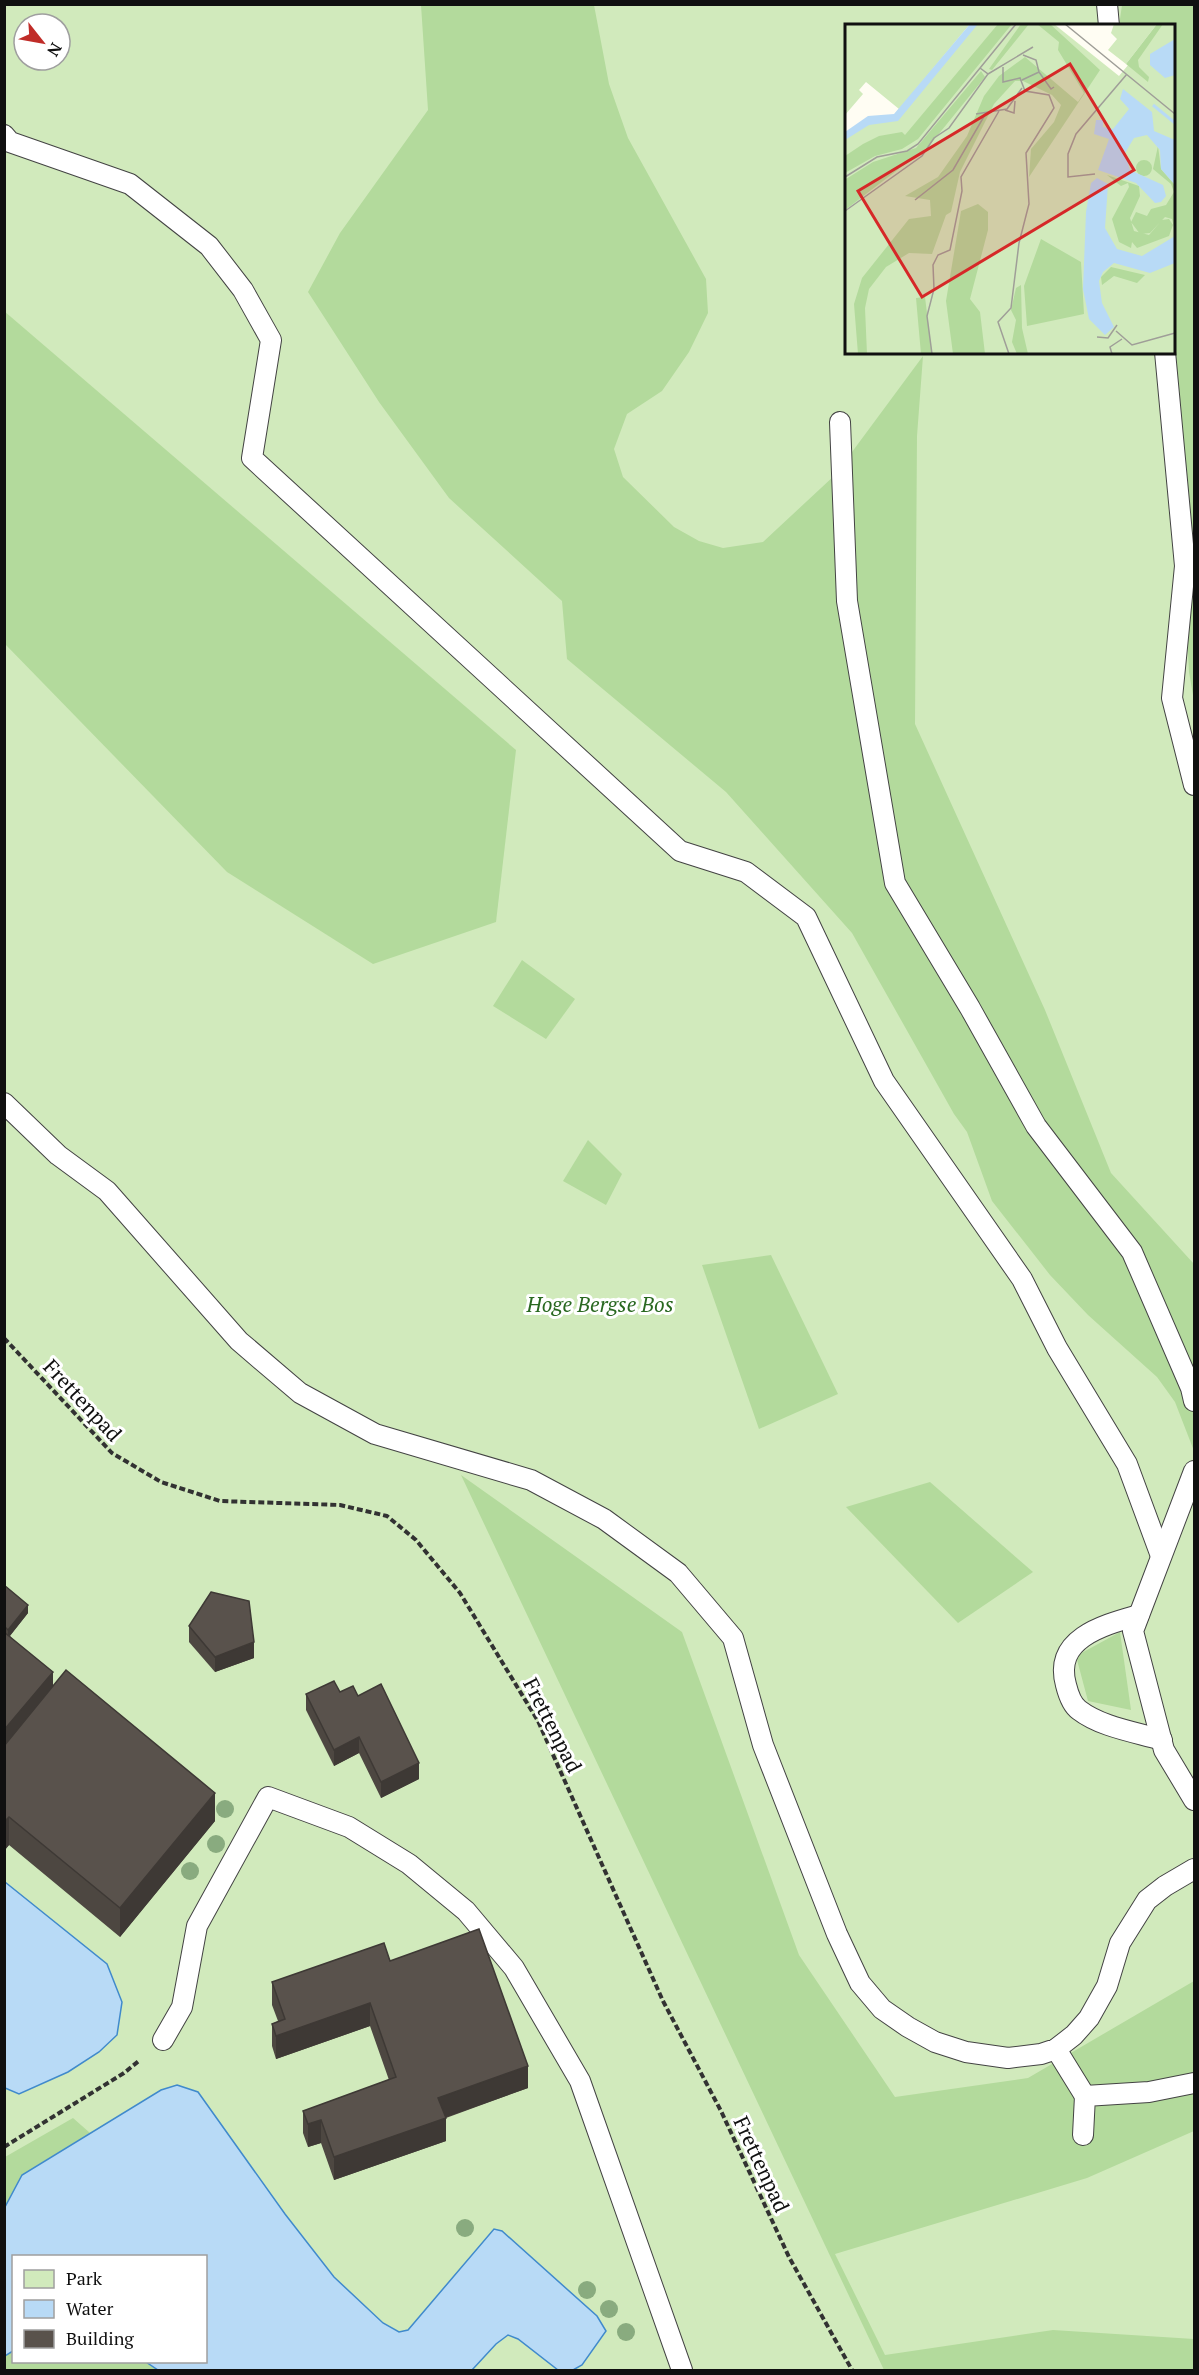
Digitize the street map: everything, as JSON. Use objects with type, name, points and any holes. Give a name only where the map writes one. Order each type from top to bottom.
[{"type":"lane","points":[[1107,4],[1109,24]]},
{"type":"lane","points":[[4,135],[10,142],[130,184],[209,246],[243,290],[271,340],[252,458],[680,851],[746,872],[806,917],[884,1081],[1022,1279],[1057,1348],[1127,1464],[1161,1556]]},
{"type":"lane","points":[[1164,354],[1185,566],[1172,698],[1194,785]]},
{"type":"lane","points":[[840,422],[847,601],[895,883],[970,1008],[1036,1126],[1132,1252],[1191,1388],[1194,1401]]},
{"type":"lane","points":[[4,1103],[58,1155],[107,1191],[239,1341],[300,1393],[375,1434],[531,1480],[604,1519],[678,1574],[733,1638],[763,1745],[837,1934],[860,1983],[882,2009],[908,2027],[945,2045],[966,2052],[1008,2058],[1041,2054],[1056,2049],[1074,2035],[1089,2018],[1107,1986],[1120,1942],[1147,1900],[1194,1869]]},
{"type":"lane","points":[[1194,1471],[1133,1631],[1164,1750],[1194,1800]]},
{"type":"lane","points":[[1139,1616],[1106,1625],[1082,1637],[1067,1653],[1063,1673],[1068,1693],[1077,1709],[1100,1721],[1161,1740]]},
{"type":"lane","points":[[163,2040],[182,2007],[197,1926],[268,1797],[349,1827],[409,1864],[466,1911],[514,1968],[580,2081],[682,2370]]},
{"type":"lane","points":[[1056,2049],[1085,2096],[1083,2135]]},
{"type":"lane","points":[[1085,2096],[1149,2092],[1194,2082]]},
{"type":"path","name":"Frettenpad","points":[[4,1338],[112,1453],[161,1482],[220,1501],[340,1505],[387,1516],[416,1540],[460,1593],[538,1720],[663,2001],[721,2111],[789,2257],[852,2370]]},
{"type":"path","points":[[4,2147],[124,2073],[163,2040]]},
{"type":"green space","name":"Hoge Bergse Bos","points":[[5,5],[1194,5],[1194,2370],[5,2370]]},
{"type":"green space","points":[[421,5],[594,5],[609,84],[628,138],[706,279],[708,313],[689,352],[662,391],[627,414],[614,449],[623,477],[674,527],[699,541],[723,548],[763,542],[835,475],[923,356],[917,436],[915,724],[1045,1010],[1111,1173],[1194,1264],[1194,1451],[1175,1402],[1157,1377],[1088,1315],[1050,1275],[992,1201],[967,1132],[954,1114],[852,933],[726,792],[567,659],[562,601],[449,498],[379,402],[308,292],[340,233],[428,110]]},
{"type":"green space","points":[[1122,5],[1194,5],[1194,701],[1189,672],[1184,574],[1168,457],[1176,308],[1175,24],[1119,24]]},
{"type":"green space","points":[[4,311],[516,750],[496,922],[373,964],[227,872],[5,644]]},
{"type":"green space","points":[[522,960],[575,999],[546,1039],[493,1006]]},
{"type":"green space","points":[[588,1140],[622,1174],[606,1205],[563,1181]]},
{"type":"green space","points":[[771,1255],[838,1394],[759,1429],[702,1265]]},
{"type":"green space","points":[[461,1475],[682,1632],[799,1955],[895,2097],[1028,2078],[1194,1981],[1194,2131],[1087,2178],[835,2254],[885,2355],[1053,2330],[1194,2339],[1194,2370],[884,2370]]},
{"type":"green space","points":[[930,1482],[1033,1572],[958,1623],[846,1507]]},
{"type":"green space","points":[[1120,1632],[1131,1710],[1088,1701],[1076,1656]]},
{"type":"green space","points":[[73,2118],[90,2133],[22,2175],[5,2207],[5,2157]]},
{"type":"green space","points":[[12,2352],[12,2363],[148,2363],[158,2370],[5,2370],[5,2356]]},
{"type":"water","points":[[5,1882],[107,1964],[122,2002],[117,2035],[99,2052],[68,2072],[19,2094],[5,2088]]},
{"type":"water","points":[[177,2085],[198,2092],[285,2214],[334,2277],[383,2323],[399,2332],[408,2330],[494,2229],[502,2231],[597,2316],[606,2331],[582,2365],[573,2370],[558,2370],[518,2339],[508,2335],[496,2344],[472,2370],[158,2370],[148,2363],[207,2363],[207,2255],[12,2255],[12,2352],[5,2356],[5,2207],[22,2175],[161,2090]]},
{"type":"building","points":[[4,1585],[28,1605],[8,1630],[4,1626]]},
{"type":"building","points":[[211,1592],[249,1601],[254,1642],[215,1657],[189,1626]]},
{"type":"building","points":[[4,1632],[53,1672],[4,1730]]},
{"type":"building","points":[[66,1670],[215,1793],[120,1908],[9,1817],[4,1822],[4,1746]]},
{"type":"building","points":[[334,1681],[340,1692],[353,1686],[358,1696],[381,1684],[419,1763],[381,1782],[359,1737],[334,1750],[306,1694]]},
{"type":"building","points":[[479,1929],[528,2066],[438,2098],[446,2118],[334,2157],[321,2120],[308,2124],[303,2111],[396,2077],[370,2003],[276,2036],[272,2024],[285,2019],[272,1982],[384,1943],[390,1961]]}]
